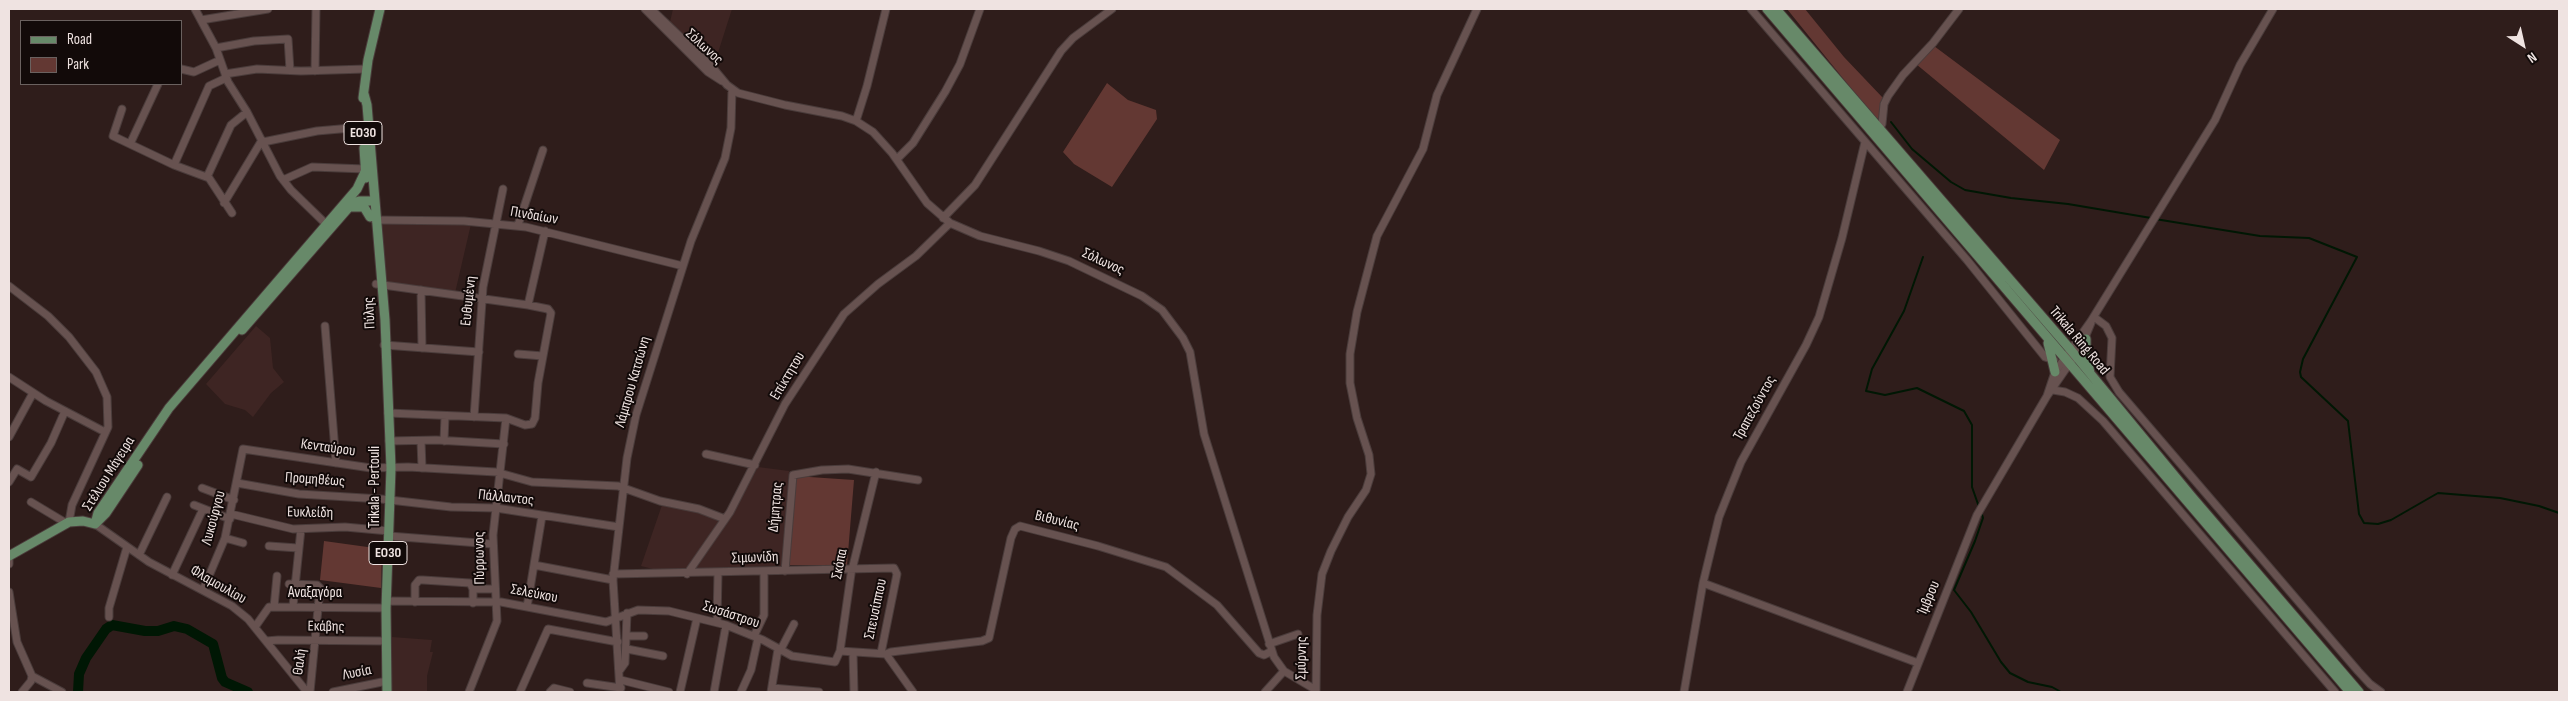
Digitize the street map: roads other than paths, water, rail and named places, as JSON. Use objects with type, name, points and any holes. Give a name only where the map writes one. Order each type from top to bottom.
[{"type":"main road","name":"Πύλης","points":[[371,198],[365,170],[364,94],[366,69],[379,9]]},
{"type":"main road","name":"Trikala Ring Road","points":[[1766,9],[2350,692]]},
{"type":"main road","name":"Trikala Ring Road","points":[[1776,9],[2073,353],[2090,376],[2359,692]]},
{"type":"main road","name":"Πύλης","points":[[364,94],[367,105],[372,218],[379,284],[381,331],[384,343]]},
{"type":"main road","name":"Στέλιου Μάγειρα","points":[[95,524],[98,513],[169,408],[360,184],[365,170]]},
{"type":"main road","points":[[346,201],[356,196],[371,198]]},
{"type":"main road","points":[[345,212],[354,203],[371,198]]},
{"type":"main road","points":[[345,212],[354,207],[362,206],[372,218]]},
{"type":"main road","name":"Στέλιου Μάγειρα","points":[[95,524],[106,513],[166,423],[196,383],[345,212]]},
{"type":"main road","points":[[2046,338],[2054,360],[2055,372]]},
{"type":"main road","points":[[2086,339],[2086,355],[2090,376]]},
{"type":"main road","name":"Trikala - Pertouli","points":[[384,343],[391,468],[386,605],[388,692]]},
{"type":"main road","points":[[9,556],[68,522],[83,520],[95,524]]},
{"type":"street","points":[[196,9],[216,48],[226,76],[283,180],[326,224]]},
{"type":"street","points":[[201,20],[268,9]]},
{"type":"street","points":[[315,71],[316,9]]},
{"type":"street","name":"Σόλωνος","points":[[645,9],[708,72],[725,82]]},
{"type":"street","name":"Σόλωνος","points":[[651,9],[712,67],[732,89],[768,101],[856,121],[873,132],[897,159],[922,196],[950,223],[980,236],[1039,251],[1069,261],[1150,301],[1174,324],[1186,343],[1192,359],[1204,434],[1270,648],[1284,671]]},
{"type":"street","points":[[856,121],[867,86],[886,9]]},
{"type":"street","points":[[897,159],[913,143],[945,92],[960,64],[980,9]]},
{"type":"street","points":[[943,218],[975,185],[1061,51],[1073,38],[1112,9]]},
{"type":"street","name":"Σμύρνης","points":[[1316,691],[1316,624],[1324,568],[1342,528],[1368,486],[1371,474],[1369,455],[1357,418],[1350,383],[1353,328],[1370,258],[1380,230],[1423,149],[1437,95],[1477,9]]},
{"type":"street","points":[[1751,9],[1982,277],[2045,357],[2054,360]]},
{"type":"street","points":[[1879,129],[1882,124],[1884,104],[1896,83],[1933,44],[1959,9]]},
{"type":"street","points":[[2046,396],[2053,390],[2092,319],[2215,120],[2240,65],[2273,9]]},
{"type":"street","points":[[216,48],[254,41],[288,39],[290,70]]},
{"type":"street","points":[[182,69],[194,72],[220,60]]},
{"type":"street","points":[[174,165],[209,86],[226,76],[257,69],[315,71],[366,69]]},
{"type":"street","points":[[130,144],[158,85]]},
{"type":"street","name":"Λάμπρου Κατσώνη","points":[[621,686],[613,577],[623,487],[636,415],[691,241],[725,158],[731,128],[732,89]]},
{"type":"street","points":[[122,108],[113,136],[174,165],[207,177],[232,213]]},
{"type":"street","points":[[207,177],[231,124],[247,112]]},
{"type":"street","points":[[224,203],[262,141],[317,131],[363,128]]},
{"type":"street","name":"Τραπεζούντος","points":[[1684,692],[1703,583],[1714,534],[1734,478],[1803,352],[1819,316],[1842,238],[1865,142]]},
{"type":"street","points":[[518,225],[543,150]]},
{"type":"street","points":[[283,180],[312,167],[365,170]]},
{"type":"street","name":"Ευθυμένη","points":[[474,417],[481,298],[503,189]]},
{"type":"street","name":"Πινδαίων","points":[[372,218],[518,225],[683,266]]},
{"type":"street","name":"Επίκτητου","points":[[687,574],[725,519],[786,404],[844,314],[878,284],[916,256],[950,223]]},
{"type":"street","points":[[528,305],[544,230]]},
{"type":"street","points":[[379,284],[528,305],[551,311],[533,423],[527,426],[506,418],[388,413]]},
{"type":"street","points":[[9,286],[52,320],[96,372],[108,402],[109,417],[105,432],[70,509],[68,522],[30,502]]},
{"type":"street","points":[[421,290],[422,348]]},
{"type":"street","points":[[2073,353],[2086,339],[2092,319]]},
{"type":"street","points":[[2092,319],[2106,326],[2112,338],[2110,377],[2120,392],[2358,672],[2381,692]]},
{"type":"street","points":[[326,326],[336,463]]},
{"type":"street","points":[[384,343],[478,352]]},
{"type":"street","points":[[518,354],[543,356]]},
{"type":"street","points":[[2046,396],[2055,372],[2067,362]]},
{"type":"street","points":[[9,379],[105,432]]},
{"type":"street","points":[[2053,390],[2065,392],[2078,398],[2103,421],[2336,692]]},
{"type":"street","points":[[9,437],[33,393]]},
{"type":"street","name":"Ίμβρου","points":[[1907,692],[1977,515],[2046,396]]},
{"type":"street","points":[[9,482],[17,470],[31,477],[51,443],[65,411]]},
{"type":"street","points":[[444,441],[445,416]]},
{"type":"street","name":"Πύρρωνος","points":[[469,692],[497,621],[492,544],[506,418]]},
{"type":"street","points":[[390,441],[504,444]]},
{"type":"street","points":[[421,442],[422,468]]},
{"type":"street","name":"Κενταύρου","points":[[243,449],[371,468],[422,468],[501,473],[532,482],[623,487],[660,501],[699,509],[725,519]]},
{"type":"street","name":"Λυκούργου","points":[[203,590],[225,538],[231,516],[243,449]]},
{"type":"street","points":[[706,454],[755,465]]},
{"type":"street","name":"Δήμητρας","points":[[785,571],[793,475],[829,470],[876,472]]},
{"type":"street","points":[[876,472],[918,480]]},
{"type":"street","name":"Σκόπα","points":[[836,662],[840,651],[852,570],[876,472]]},
{"type":"street","name":"Προμηθέως","points":[[237,483],[299,494],[391,500]]},
{"type":"street","points":[[202,488],[234,500]]},
{"type":"street","points":[[139,555],[167,496]]},
{"type":"street","name":"Πάλλαντος","points":[[391,500],[452,507],[496,508],[619,527]]},
{"type":"street","name":"Ευκλείδη","points":[[194,505],[203,509],[276,526],[301,529],[346,527],[389,534]]},
{"type":"street","points":[[172,575],[203,509]]},
{"type":"street","points":[[527,607],[542,516]]},
{"type":"street","name":"Φλαμουλίου","points":[[95,524],[139,555],[172,575],[232,606],[255,627],[309,692]]},
{"type":"street","name":"Βιθυνίας","points":[[883,654],[982,641],[989,638],[1011,538],[1014,529],[1020,526],[1160,564],[1178,575],[1217,605],[1259,653],[1264,655],[1270,648]]},
{"type":"street","points":[[293,606],[292,584],[301,529]]},
{"type":"street","points":[[389,534],[492,544]]},
{"type":"street","points":[[225,538],[243,543]]},
{"type":"street","points":[[269,546],[298,548]]},
{"type":"street","points":[[109,617],[109,608],[127,547]]},
{"type":"street","points":[[9,556],[9,564]]},
{"type":"street","name":"Σιμωνίδη","points":[[534,565],[613,577],[764,571],[852,570],[892,567],[896,570]]},
{"type":"street","name":"Σπευσίππου","points":[[883,654],[896,570]]},
{"type":"street","points":[[741,692],[751,670],[756,637],[764,615],[764,571]]},
{"type":"street","points":[[717,622],[718,573]]},
{"type":"street","points":[[274,607],[276,576]]},
{"type":"street","points":[[415,602],[415,585],[419,580],[470,583],[473,589],[473,603]]},
{"type":"street","points":[[1703,583],[1918,663]]},
{"type":"street","name":"Θαλή","points":[[292,584],[319,586],[317,641],[309,692]]},
{"type":"street","points":[[473,589],[494,589]]},
{"type":"street","points":[[9,592],[17,642],[32,676],[62,692]]},
{"type":"street","name":"Σελεύκου","points":[[386,605],[415,602],[496,603],[606,622],[615,620]]},
{"type":"street","name":"Αναξαγόρα","points":[[255,627],[266,609],[274,607],[386,605]]},
{"type":"street","name":"Σωσάστρου","points":[[615,620],[627,613],[650,609],[717,622],[756,637],[796,657],[836,662]]},
{"type":"street","points":[[620,670],[625,665],[627,649],[627,613]]},
{"type":"street","points":[[680,692],[697,618]]},
{"type":"street","points":[[794,624],[779,650],[771,690],[819,692]]},
{"type":"street","points":[[714,692],[726,625]]},
{"type":"street","points":[[520,692],[543,635],[548,629],[618,642]]},
{"type":"street","points":[[1270,648],[1298,634]]},
{"type":"street","points":[[628,636],[644,636]]},
{"type":"street","name":"Εκάβης","points":[[266,642],[278,640],[386,641]]},
{"type":"street","points":[[627,649],[663,656]]},
{"type":"street","points":[[840,651],[883,654],[913,692]]},
{"type":"street","points":[[853,652],[854,692]]},
{"type":"street","points":[[1265,692],[1284,671],[1316,691]]},
{"type":"street","points":[[22,692],[31,681],[32,676]]},
{"type":"street","name":"Λυσία","points":[[333,692],[387,681]]},
{"type":"street","points":[[587,683],[669,692]]},
{"type":"street","points":[[550,692],[554,688],[570,692]]},
{"type":"waterway","points":[[1891,122],[1912,149],[1951,182],[1965,190],[2151,218]]},
{"type":"waterway","points":[[2155,219],[2260,236],[2309,238],[2357,257],[2303,359],[2300,372],[2301,377],[2348,421],[2359,514],[2364,523],[2378,524],[2391,520],[2438,493],[2500,498],[2539,506],[2559,513]]},
{"type":"waterway","points":[[1923,257],[1904,311],[1872,369],[1866,391],[1885,395],[1917,388],[1964,411],[1972,425],[1972,487],[1979,507]]},
{"type":"waterway","points":[[1981,511],[1983,518],[1954,590],[1971,612],[2001,662],[2010,673],[2028,682],[2052,687],[2061,692]]},
{"type":"waterway","points":[[78,692],[79,674],[86,658],[106,629],[112,625],[145,631],[158,631],[174,626],[187,629],[213,644],[222,678],[225,682],[248,692]]}]
